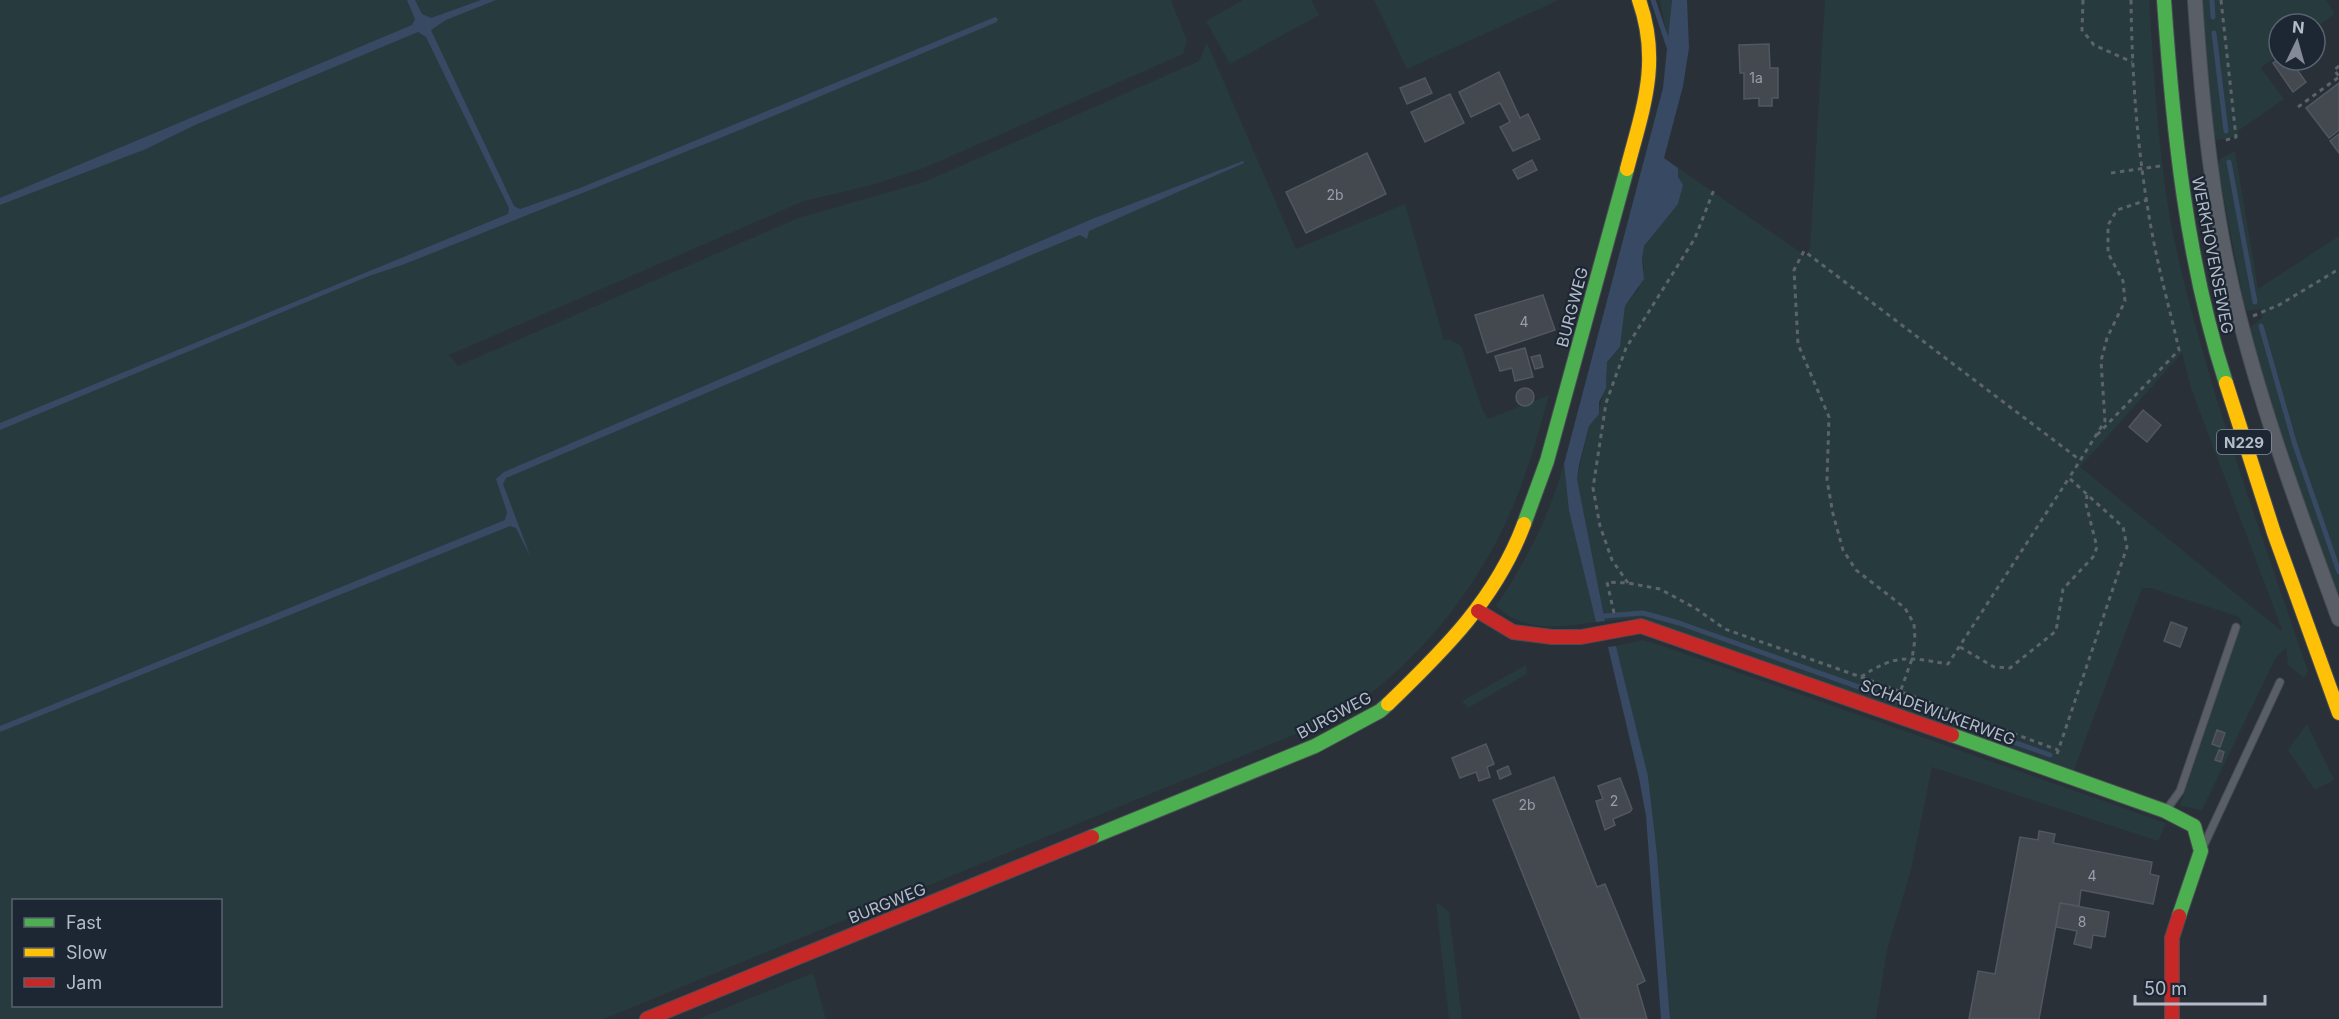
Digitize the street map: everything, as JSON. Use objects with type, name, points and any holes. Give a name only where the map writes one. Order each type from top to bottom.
[{"type":"main road","name":"BURGWEG","points":[[646,1019],[1315,746],[1380,711],[1431,663],[1478,611],[1519,537],[1547,461],[1648,91],[1649,29],[1639,0]]},
{"type":"main road","name":"WERKHOVENSEWEG","points":[[2164,0],[2171,105],[2207,326],[2274,533],[2339,713]]},
{"type":"main road","name":"SCHADEWIJKERWEG","points":[[1478,611],[1513,632],[1552,637],[1581,637],[1641,627],[1695,643],[2165,811],[2194,826],[2201,851]]},
{"type":"main road","points":[[2172,1019],[2172,938],[2201,851]]},
{"type":"street","name":"WERKHOVENSEWEG","points":[[2195,0],[2208,146],[2240,320],[2297,505],[2339,619]]},
{"type":"lane","points":[[2165,811],[2180,791],[2236,627]]},
{"type":"lane","points":[[2201,851],[2280,682]]},
{"type":"path","points":[[2083,0],[2082,30],[2094,45],[2132,62]]},
{"type":"path","points":[[2092,440],[2179,350],[2154,243],[2142,169],[2132,62],[2131,0]]},
{"type":"path","points":[[2221,0],[2236,137],[2233,138]]},
{"type":"path","points":[[2298,107],[2339,77],[2334,70],[2339,66]]},
{"type":"path","points":[[2111,173],[2142,169]]},
{"type":"path","points":[[1628,583],[1612,560],[1600,526],[1593,488],[1606,403],[1626,348],[1695,238],[1715,187]]},
{"type":"path","points":[[1861,677],[1884,662],[1912,659],[1948,664],[2105,421],[2101,361],[2107,338],[2125,301],[2123,281],[2108,253],[2108,225],[2117,210],[2147,200]]},
{"type":"path","points":[[1900,693],[1912,659],[1915,639],[1914,624],[1905,608],[1856,570],[1843,550],[1827,480],[1829,417],[1798,344],[1794,270],[1804,251],[2080,460]]},
{"type":"path","points":[[2262,313],[2339,269]]},
{"type":"path","points":[[2051,770],[2127,547],[2123,527],[2069,478]]},
{"type":"path","points":[[1960,647],[1994,667],[2010,668],[2056,631],[2063,589],[2092,557],[2097,547],[2086,504],[2087,494]]},
{"type":"path","points":[[1614,612],[1607,582],[1660,589],[1695,608],[1725,629],[2058,750]]},
{"type":"green space","points":[[0,0],[1171,0],[1187,41],[1183,54],[924,168],[872,185],[804,201],[449,355],[458,366],[798,218],[924,182],[1199,61],[1207,43],[1296,249],[1405,204],[1444,340],[1449,339],[1461,346],[1482,409],[1488,419],[1549,395],[1516,499],[1485,563],[1445,620],[1422,646],[1397,671],[1342,715],[604,1019],[0,1019]]},
{"type":"green space","points":[[1243,0],[1311,0],[1319,15],[1230,64],[1206,21]]},
{"type":"green space","points":[[1374,0],[1559,0],[1407,69]]},
{"type":"green space","points":[[1660,0],[1672,0],[1669,47]]},
{"type":"green space","points":[[1825,0],[2149,0],[2162,164],[2179,261],[2222,416],[2308,671],[2304,678],[2288,665],[2286,648],[2276,657],[2202,810],[2180,806],[2242,622],[2239,617],[2151,588],[2142,588],[2074,770],[1642,618],[1605,621],[1577,479],[1589,426],[1598,414],[1607,376],[1607,362],[1620,347],[1625,306],[1639,289],[1644,268],[1642,259],[1644,246],[1678,203],[1678,168],[1806,256],[1810,249]],"holes":[[[2182,353],[2191,388],[2283,632],[2080,467]]]},
{"type":"green space","points":[[2202,0],[2326,0],[2335,14],[2327,20],[2327,12],[2267,12],[2267,63],[2261,68],[2284,99],[2238,131],[2239,138],[2217,140],[2214,136]]},
{"type":"green space","points":[[2235,151],[2258,289],[2339,236],[2339,592],[2333,587],[2299,491],[2250,328],[2262,318],[2261,309],[2247,311],[2244,303],[2218,167],[2220,159]]},
{"type":"green space","points":[[1564,464],[1569,511],[1596,622],[1543,626],[1518,621],[1496,606],[1536,538]]},
{"type":"green space","points":[[1643,640],[2166,823],[2158,841],[1932,767],[1911,870],[1887,950],[1876,1019],[1670,1019],[1657,854],[1648,776],[1616,646]]},
{"type":"green space","points":[[1526,665],[1527,674],[1468,708],[1462,701]]},
{"type":"green space","points":[[2307,724],[2334,780],[2315,790],[2288,750]]},
{"type":"green space","points":[[1436,902],[1449,912],[1462,1019],[1449,1019]]},
{"type":"green space","points":[[813,973],[826,1019],[698,1019]]},
{"type":"water","points":[[407,0],[415,0],[422,14],[431,18],[481,0],[496,0],[446,20],[431,30],[514,206],[520,209],[580,188],[995,17],[998,19],[997,22],[735,132],[405,264],[369,276],[0,430],[0,423],[508,214],[509,208],[426,37],[418,32],[195,125],[146,149],[0,205],[0,198],[412,25],[415,19]]},
{"type":"water","points":[[1672,0],[1687,0],[1689,48],[1683,86],[1664,158],[1678,168],[1678,177],[1683,185],[1678,204],[1644,246],[1642,259],[1644,279],[1625,306],[1620,347],[1607,362],[1606,388],[1599,402],[1599,414],[1589,426],[1577,479],[1605,621],[1596,622],[1569,511],[1564,464],[1663,88]]},
{"type":"water","points":[[1243,161],[1244,163],[1089,231],[1087,239],[1080,235],[1036,253],[506,478],[503,484],[531,558],[516,528],[510,526],[0,732],[0,726],[505,520],[507,512],[496,479],[504,472],[1092,219]]},
{"type":"water","points":[[1616,646],[1648,776],[1657,854],[1670,1019],[1661,1019],[1646,816],[1608,647]]},
{"type":"building","points":[[1769,44],[1770,68],[1778,68],[1778,98],[1772,98],[1772,106],[1759,106],[1759,98],[1744,99],[1744,73],[1740,73],[1739,45]]},
{"type":"building","points":[[1499,72],[1520,118],[1528,114],[1540,139],[1513,151],[1500,127],[1510,122],[1500,103],[1471,117],[1459,92]]},
{"type":"building","points":[[2279,72],[2299,72],[2306,82],[2293,92]]},
{"type":"building","points":[[1425,78],[1432,93],[1407,104],[1400,88]]},
{"type":"building","points":[[2339,83],[2339,130],[2329,138],[2306,108]]},
{"type":"building","points":[[1450,94],[1464,123],[1425,142],[1411,112]]},
{"type":"building","points":[[2339,134],[2339,153],[2330,141]]},
{"type":"building","points":[[1367,153],[1386,194],[1306,233],[1286,192]]},
{"type":"building","points":[[1532,160],[1537,170],[1518,179],[1513,170]]},
{"type":"building","points":[[1543,295],[1555,330],[1487,353],[1475,315]]},
{"type":"building","points":[[1525,348],[1533,377],[1515,381],[1512,368],[1500,371],[1495,356]]},
{"type":"building","points":[[1540,355],[1543,367],[1535,369],[1531,357]]},
{"type":"building","points":[[1521,388],[1529,388],[1534,393],[1532,404],[1521,406],[1516,401],[1516,393]]},
{"type":"building","points":[[2143,410],[2161,425],[2147,442],[2129,427]]},
{"type":"building","points":[[2171,622],[2187,628],[2180,647],[2164,641]]},
{"type":"building","points":[[2217,730],[2225,733],[2220,747],[2212,744]]},
{"type":"building","points":[[1486,744],[1494,764],[1487,767],[1490,777],[1479,781],[1476,772],[1460,778],[1452,758]]},
{"type":"building","points":[[2219,750],[2224,752],[2221,762],[2215,760]]},
{"type":"building","points":[[1508,766],[1511,774],[1500,779],[1497,771]]},
{"type":"building","points":[[1554,777],[1597,887],[1605,884],[1645,981],[1637,985],[1647,1019],[1581,1019],[1493,800]]},
{"type":"building","points":[[1620,778],[1632,809],[1613,819],[1615,825],[1605,830],[1596,801],[1603,799],[1598,786]]},
{"type":"building","points":[[2039,831],[2055,834],[2053,843],[2152,862],[2150,874],[2159,876],[2153,904],[2081,890],[2079,906],[2060,903],[2039,1019],[1969,1019],[1978,971],[1995,974],[2020,837],[2038,840]]},
{"type":"building","points":[[2060,903],[2109,912],[2105,937],[2093,935],[2091,948],[2074,944],[2077,931],[2056,927]]},
{"type":"waterway","points":[[1653,0],[1669,47]]},
{"type":"waterway","points":[[2212,0],[2213,17]]},
{"type":"waterway","points":[[2214,33],[2226,131]]},
{"type":"waterway","points":[[2229,162],[2255,302]]},
{"type":"waterway","points":[[2261,326],[2295,445],[2339,572]]},
{"type":"waterway","points":[[1604,616],[1643,613],[1679,623],[2050,755]]},
{"type":"traffic: fast","points":[[2164,0],[2183,194],[2201,289],[2226,383]]},
{"type":"traffic: fast","points":[[1524,524],[1547,461],[1627,169]]},
{"type":"traffic: fast","points":[[1092,837],[1315,746],[1380,711],[1388,704]]},
{"type":"traffic: fast","points":[[1952,735],[2165,811],[2194,826],[2201,851],[2179,916]]},
{"type":"traffic: slow","points":[[1627,169],[1644,105],[1649,65],[1649,44],[1639,0]]},
{"type":"traffic: slow","points":[[2226,383],[2274,533],[2339,713]]},
{"type":"traffic: slow","points":[[1388,704],[1429,664],[1483,600],[1499,576],[1524,524]]},
{"type":"traffic: jam","points":[[1478,611],[1513,632],[1552,637],[1581,637],[1641,626],[1952,735]]},
{"type":"traffic: jam","points":[[647,1019],[1092,837]]},
{"type":"traffic: jam","points":[[2172,1019],[2172,938],[2179,916]]}]
